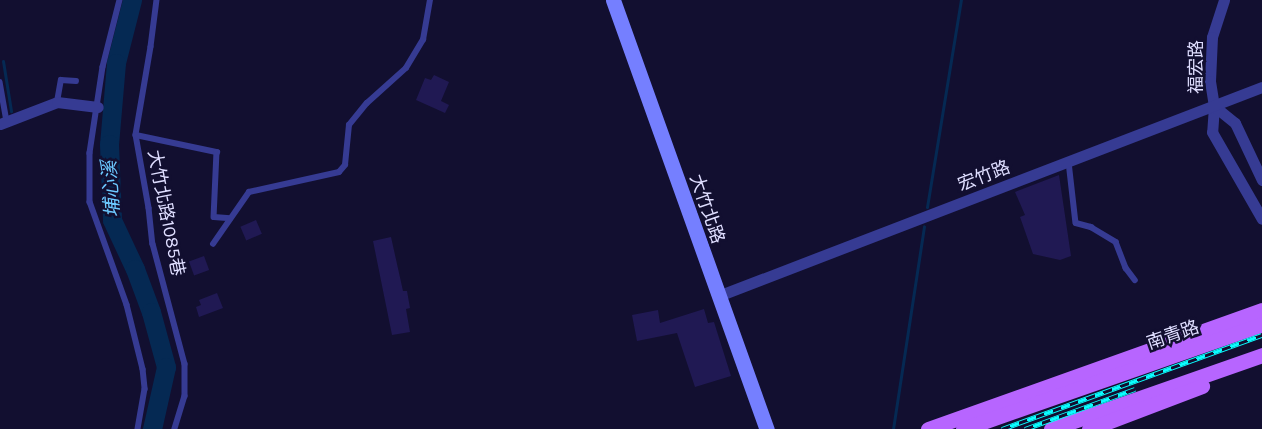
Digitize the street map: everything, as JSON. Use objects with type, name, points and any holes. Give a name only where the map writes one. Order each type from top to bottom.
[{"type":"main road","points":[[928,429],[1194,336],[1262,310]]},
{"type":"main road","name":"南青路","points":[[963,429],[1262,324]]},
{"type":"main road","name":"南青路","points":[[1096,382],[1194,336]]},
{"type":"main road","points":[[1051,429],[1262,355]]},
{"type":"main road","points":[[1089,429],[1262,365]]},
{"type":"main road","points":[[1102,410],[1231,376]]},
{"type":"street","name":"大竹北路","points":[[613,0],[767,429]]},
{"type":"street","name":"福宏路","points":[[1224,0],[1212,37],[1210,82],[1214,106],[1212,132],[1262,219]]},
{"type":"street","name":"宏竹路","points":[[718,296],[1262,87]]},
{"type":"street","points":[[3,122],[57,102],[98,107]]},
{"type":"street","points":[[1214,106],[1235,124],[1262,180]]},
{"type":"lane","points":[[120,0],[102,67],[98,107],[90,153],[90,202],[127,306],[143,369],[145,389],[138,429]]},
{"type":"lane","name":"大竹北路1085巷","points":[[157,0],[152,46],[136,135],[150,208],[153,244],[185,364],[185,396],[175,429]]},
{"type":"lane","points":[[212,244],[248,192],[340,172],[345,165],[349,125],[367,103],[406,68],[423,40],[430,0]]},
{"type":"lane","points":[[57,102],[61,80],[76,81]]},
{"type":"lane","points":[[0,82],[3,122]]},
{"type":"lane","points":[[136,135],[217,152],[214,217],[230,218]]},
{"type":"lane","points":[[1069,162],[1076,223],[1091,227],[1116,242],[1126,268],[1135,280]]},
{"type":"building","points":[[434,75],[449,82],[441,101],[449,105],[445,113],[416,100],[425,78],[431,80]]},
{"type":"building","points":[[1059,175],[1071,256],[1060,260],[1033,254],[1020,217],[1025,215],[1015,192]]},
{"type":"building","points":[[256,220],[262,234],[246,240],[240,227]]},
{"type":"building","points":[[391,237],[403,291],[407,291],[410,308],[406,309],[410,332],[392,335],[373,241]]},
{"type":"building","points":[[204,256],[209,270],[194,276],[189,261]]},
{"type":"building","points":[[217,293],[223,308],[199,317],[196,307],[201,305],[199,300]]},
{"type":"building","points":[[704,309],[708,323],[714,322],[731,376],[695,387],[677,333],[637,341],[632,315],[658,310],[660,323]]},
{"type":"waterway","name":"埔心溪","points":[[132,0],[116,63],[109,144],[112,220],[135,269],[151,312],[166,367],[152,429]]},
{"type":"waterway","points":[[927,207],[961,0]]},
{"type":"waterway","points":[[3,61],[11,111]]},
{"type":"waterway","points":[[893,429],[924,226]]},
{"type":"railway","points":[[1002,429],[1262,335]]},
{"type":"railway","points":[[1025,429],[1135,389]]}]
